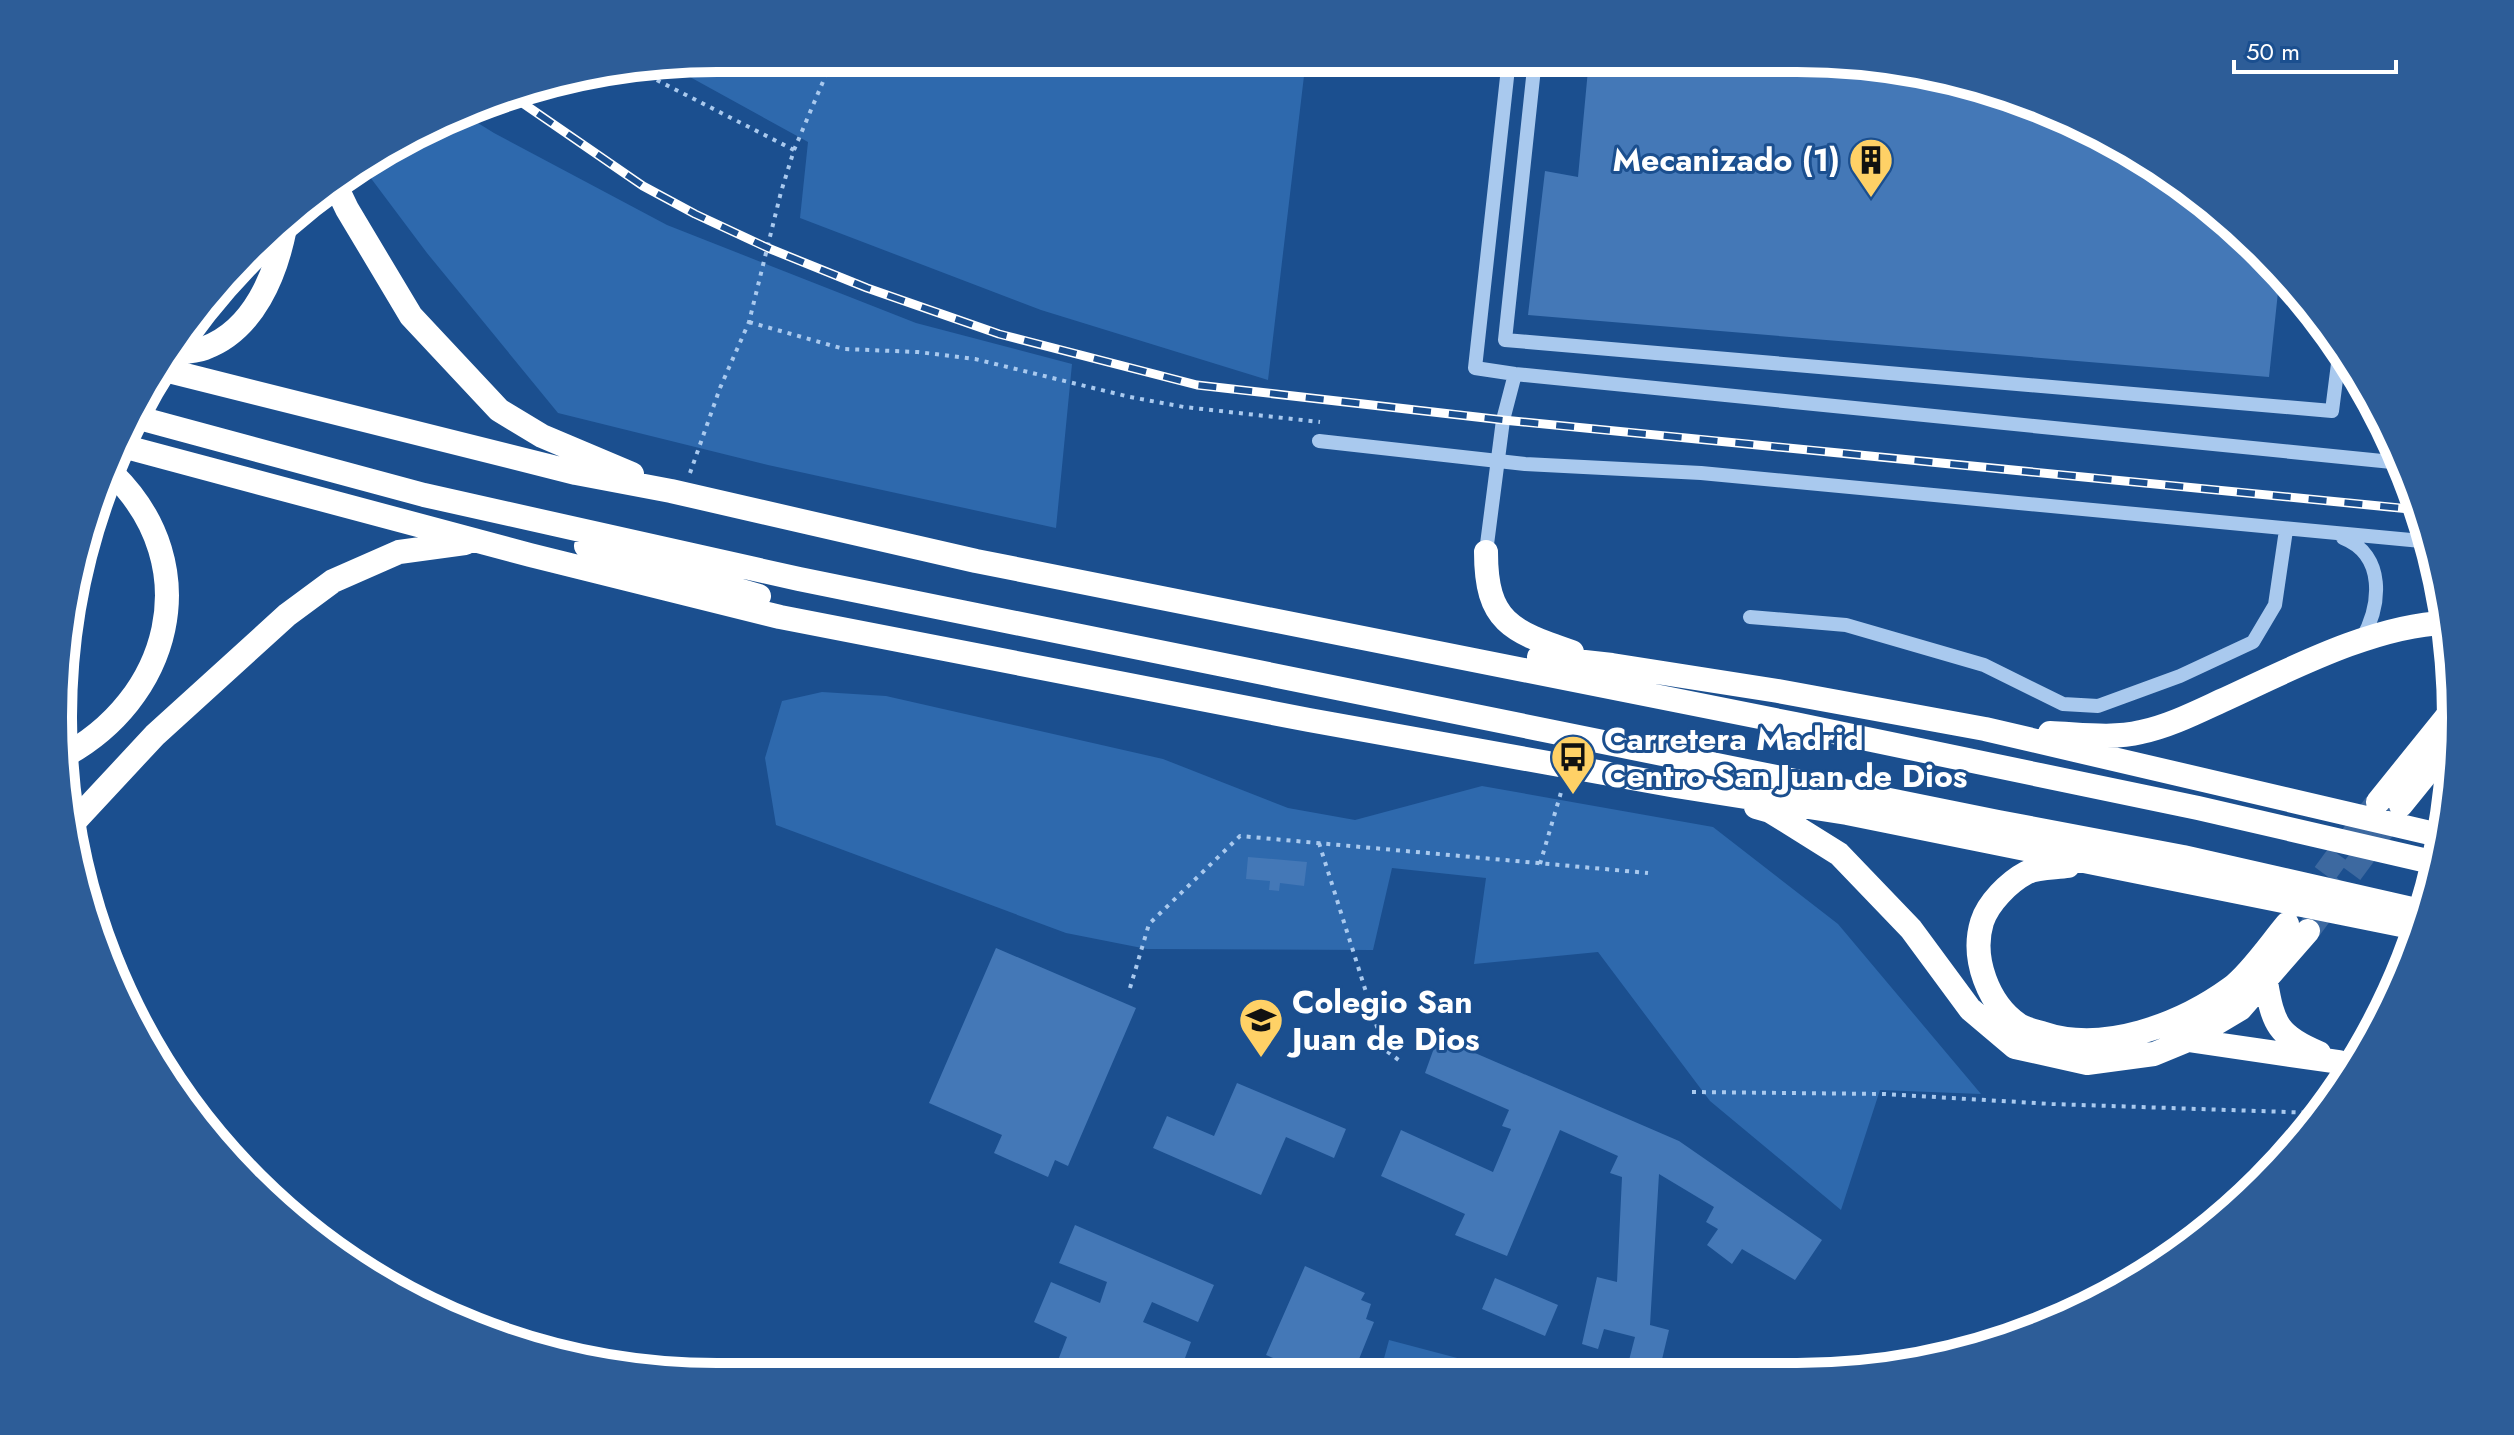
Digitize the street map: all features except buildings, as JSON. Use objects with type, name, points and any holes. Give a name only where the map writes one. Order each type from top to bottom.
[{"type":"highway","points":[[340,194],[411,316],[499,410],[542,436],[677,492]]},
{"type":"highway","points":[[187,350],[205,348],[234,330],[260,300],[279,261],[283,241]]},
{"type":"highway","points":[[173,372],[576,473],[677,492],[976,561],[1445,653],[2198,808],[2426,861]]},
{"type":"highway","points":[[145,420],[424,495],[921,642]]},
{"type":"highway","points":[[131,448],[530,555],[780,617],[921,642],[1309,720],[1676,786],[1847,813],[2407,926]]},
{"type":"highway","points":[[73,750],[100,733],[131,698],[160,650],[168,589],[163,565],[143,508],[118,479]]},
{"type":"highway","points":[[424,495],[933,607],[2183,857],[2413,909]]},
{"type":"highway","points":[[80,816],[155,735],[287,615],[333,581],[399,552],[433,546],[462,543],[530,555]]},
{"type":"highway","points":[[1486,552],[1486,579],[1493,604],[1503,620],[1546,643],[1612,665]]},
{"type":"highway","points":[[1985,729],[2109,736],[2140,733],[2179,720],[2297,666],[2361,641],[2435,623]]},
{"type":"highway","points":[[1445,653],[1509,653],[1612,665],[1778,691],[1985,729],[2431,833]]},
{"type":"highway","points":[[2441,753],[2390,804],[2442,726]]},
{"type":"highway","points":[[1676,786],[1770,811],[1839,854],[1911,929],[1970,1009],[2015,1047],[2087,1063],[2154,1054],[2188,1040],[2240,1009],[2266,982],[2298,928],[2232,987],[2154,1029],[2105,1041],[2063,1041],[2020,1026],[1996,1003],[1984,977],[1979,952],[1982,921],[1998,895],[2028,871],[2088,864]]},
{"type":"highway","points":[[2266,982],[2274,1020],[2293,1042],[2343,1060]]},
{"type":"highway","points":[[2188,1040],[2342,1061]]},
{"type":"street","points":[[1508,72],[1475,368],[2389,462]]},
{"type":"street","points":[[1534,72],[1505,340],[2332,411],[2338,366]]},
{"type":"street","points":[[1486,552],[1503,420],[1515,374]]},
{"type":"street","points":[[1319,441],[1499,461],[1701,473],[2417,541]]},
{"type":"street","points":[[1750,617],[1846,625],[1984,665],[2063,704],[2098,706],[2180,676],[2253,642],[2275,605],[2286,530]]},
{"type":"street","points":[[2335,535],[2351,541],[2365,552],[2373,567],[2377,589],[2375,608],[2361,641]]},
{"type":"path","points":[[677,492],[749,322],[794,150],[827,72]]},
{"type":"path","points":[[649,76],[794,150]]},
{"type":"path","points":[[749,322],[844,349],[918,352],[975,359],[1184,407],[1335,424]]},
{"type":"path","points":[[1540,864],[1569,766]]},
{"type":"path","points":[[1130,988],[1149,924],[1240,836],[1648,873]]},
{"type":"path","points":[[1319,843],[1384,1049],[1400,1061]]},
{"type":"path","points":[[1692,1092],[1884,1094],[2052,1104],[2307,1113]]},
{"type":"shaded area","points":[[1304,72],[1268,380],[1041,310],[800,218],[808,142],[682,73]]},
{"type":"shaded area","points":[[473,120],[667,225],[916,323],[1072,364],[1056,528],[768,465],[558,413],[427,253],[368,175],[395,158]]},
{"type":"shaded area","points":[[822,692],[886,696],[1163,759],[1288,808],[1355,820],[1482,786],[1713,827],[1838,924],[1981,1094],[1880,1090],[1841,1210],[1710,1101],[1598,952],[1474,964],[1486,878],[1392,868],[1373,950],[1147,949],[1066,933],[776,825],[765,758],[782,701]]},
{"type":"shaded area","points":[[1389,1340],[1476,1363],[1383,1363]]},
{"type":"tunnel","points":[[2303,903],[2376,804]]},
{"type":"tunnel","points":[[2308,931],[2399,807]]},
{"type":"railway","points":[[522,102],[643,186],[768,248],[867,288],[999,334],[1197,385],[1503,420],[2408,509]]},
{"type":"place","name":"Mecanizado (1)","points":[[1871,199]]},
{"type":"place","name":"Carretera Madrid Centro San Juan de Dios","points":[[1573,796]]},
{"type":"place","name":"Colegio San Juan de Dios","points":[[1261,1059]]}]
